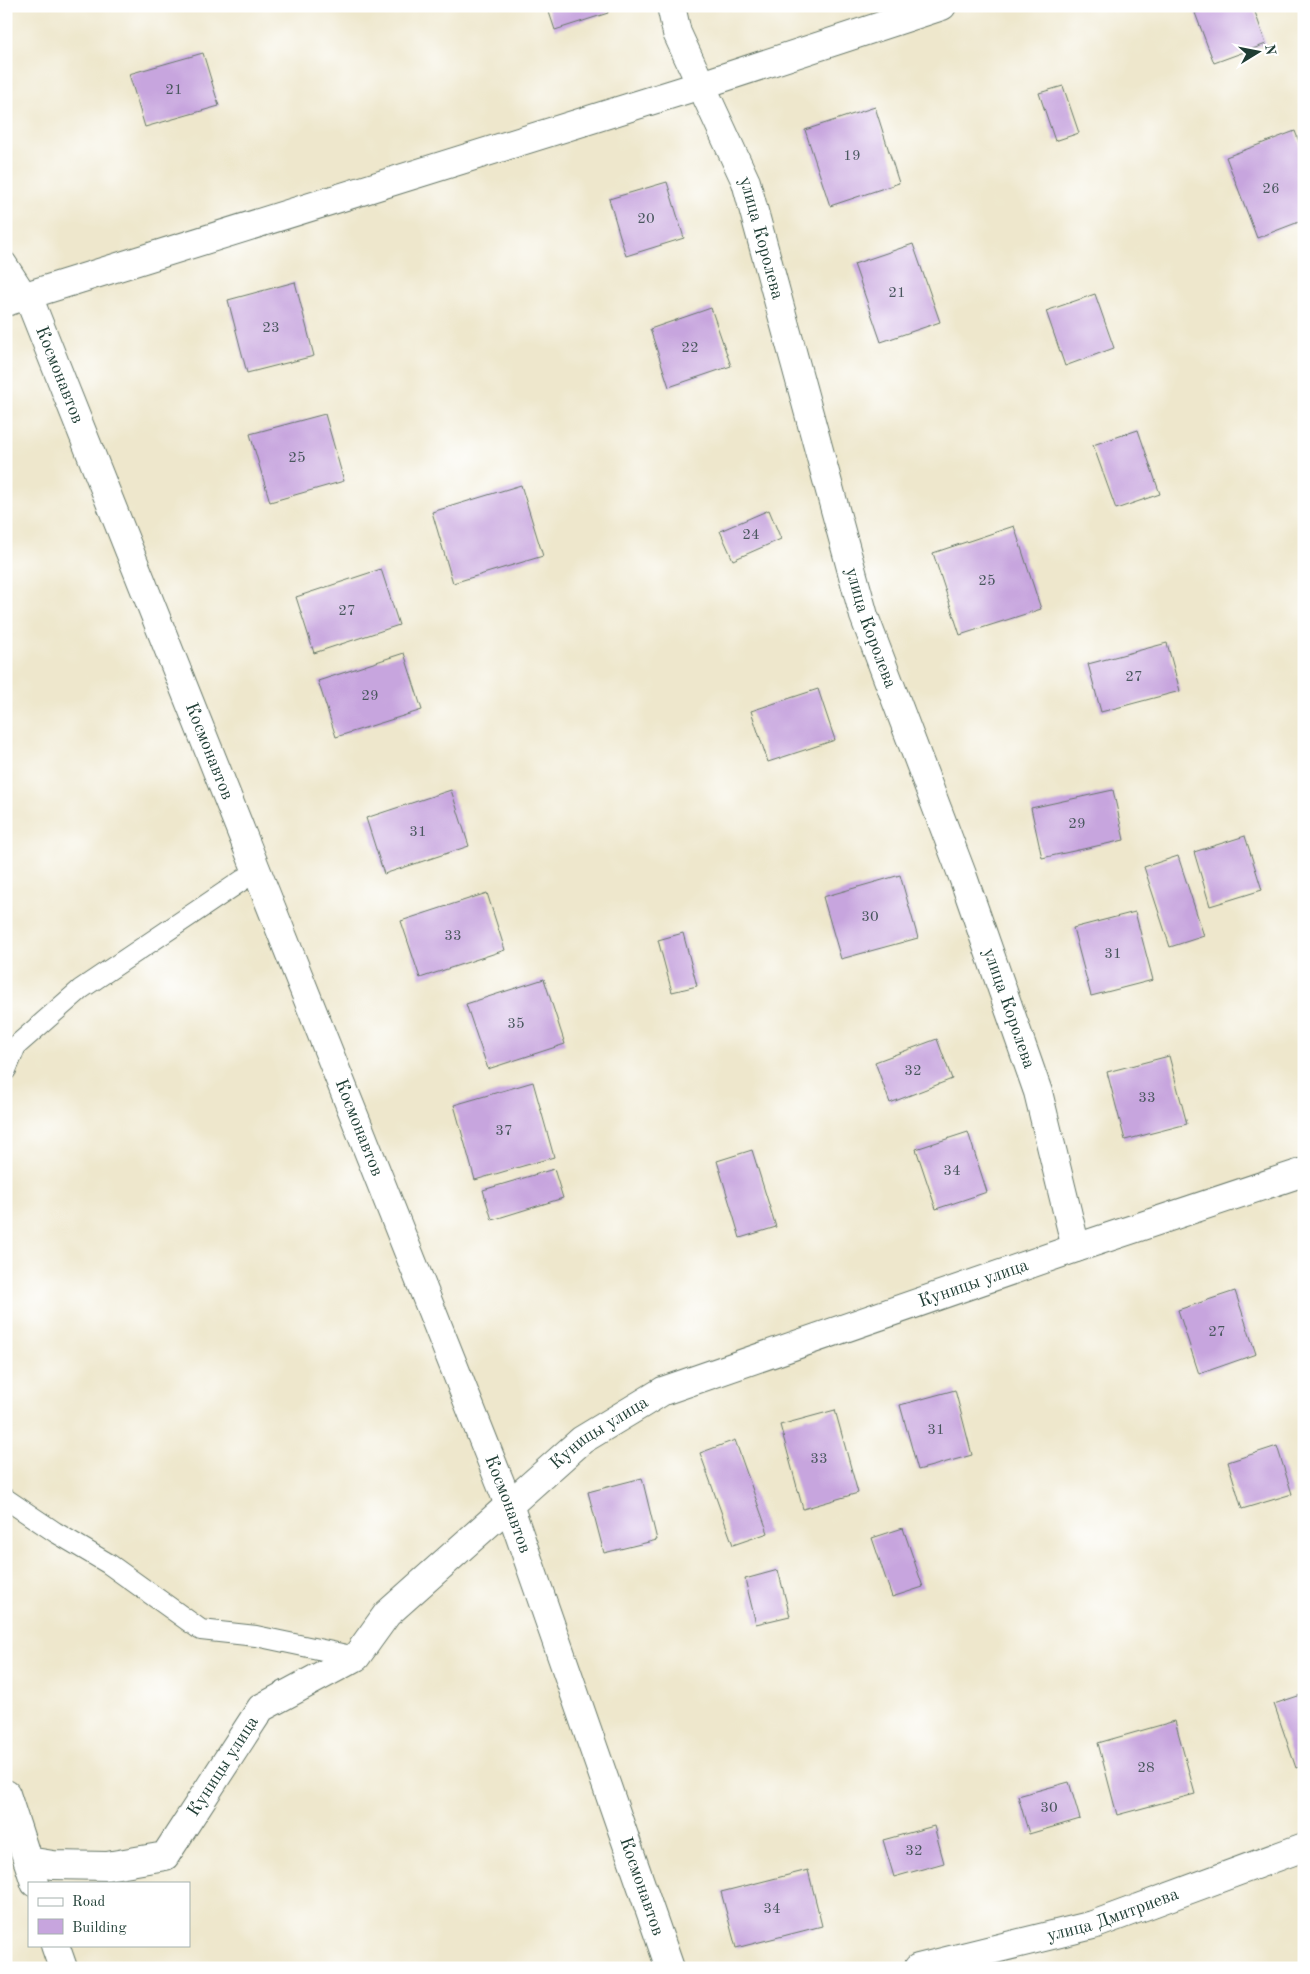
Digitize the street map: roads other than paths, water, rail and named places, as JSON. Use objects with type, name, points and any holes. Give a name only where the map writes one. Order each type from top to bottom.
[{"type":"street","name":"улица Королева","points":[[671,6],[677,33],[746,182],[864,616],[963,877],[1038,1092],[1076,1248]]},
{"type":"street","points":[[17,299],[701,84],[942,6]]},
{"type":"street","name":"Космонавтов","points":[[17,299],[256,871],[509,1505],[670,1968]]},
{"type":"street","name":"Куницы улица","points":[[32,1872],[53,1865],[107,1866],[165,1856],[261,1708],[356,1658],[388,1614],[582,1440],[663,1391],[1076,1248],[1304,1172]]},
{"type":"street","points":[[6,1794],[32,1872]]},
{"type":"street","name":"улица Дмитриева","points":[[918,1968],[1093,1925],[1304,1847]]},
{"type":"street","points":[[55,1946],[63,1968]]},
{"type":"lane","points":[[6,262],[17,299]]},
{"type":"lane","points":[[6,1070],[16,1046],[81,989],[256,871]]},
{"type":"lane","points":[[6,1499],[55,1532],[109,1564],[201,1630],[256,1636],[356,1658]]}]
